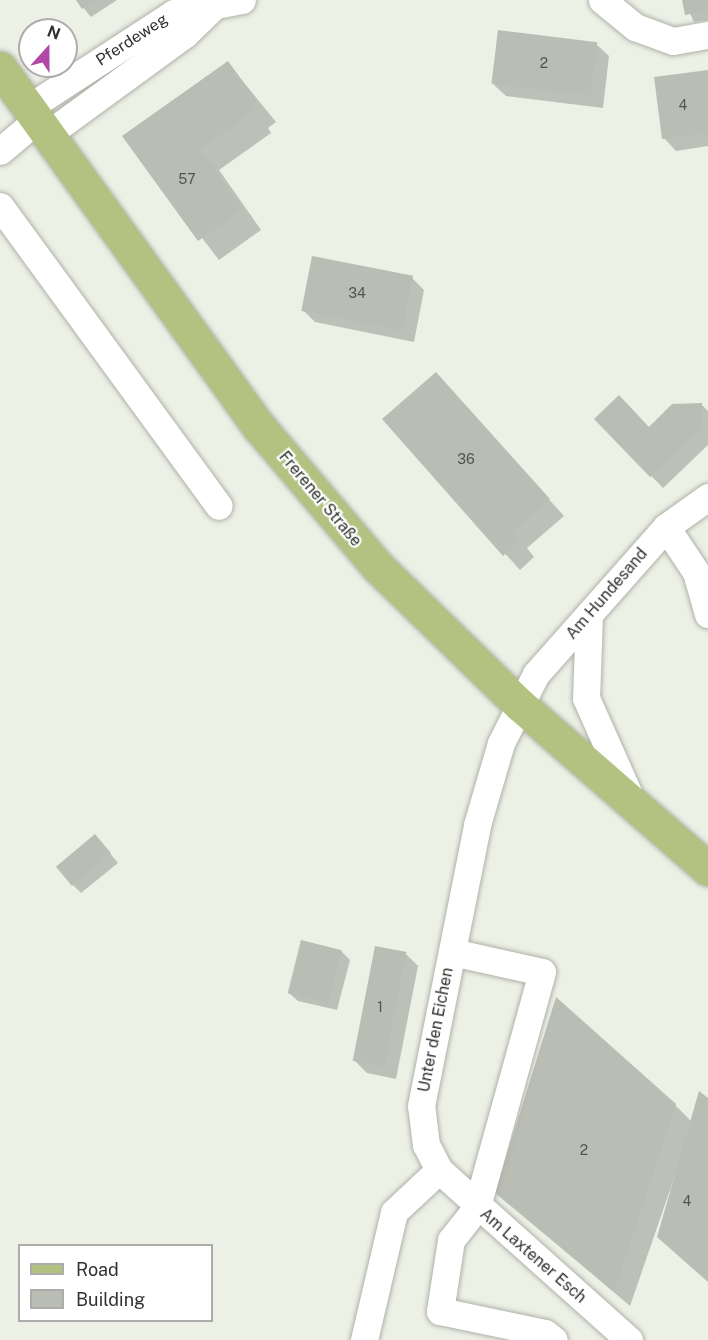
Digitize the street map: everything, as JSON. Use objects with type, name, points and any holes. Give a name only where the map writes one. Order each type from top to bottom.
[{"type":"main road","name":"Frerener Straße","points":[[0,68],[260,428],[378,567],[520,705],[708,869]]},
{"type":"street","name":"Pferdeweg","points":[[0,151],[174,13],[208,4],[242,0]]},
{"type":"street","points":[[602,0],[635,27],[673,40],[708,35]]},
{"type":"street","points":[[0,206],[219,506]]},
{"type":"street","name":"Am Hundesand","points":[[520,705],[536,674],[666,527],[708,497]]},
{"type":"street","points":[[666,527],[696,572],[708,614]]},
{"type":"street","points":[[589,614],[584,661],[590,717],[634,805]]},
{"type":"street","name":"Unter den Eichen","points":[[439,1170],[426,1145],[421,1106],[477,825],[501,743],[520,705]]},
{"type":"street","points":[[452,952],[542,972],[477,1207],[451,1240],[440,1311],[545,1333],[554,1340]]},
{"type":"street","points":[[364,1340],[394,1212],[439,1170]]},
{"type":"street","name":"Am Laxtener Esch","points":[[439,1170],[477,1207],[629,1340]]},
{"type":"building","points":[[76,0],[96,0],[82,9]]},
{"type":"building","points":[[682,0],[708,0],[708,11],[685,15]]},
{"type":"building","points":[[498,30],[597,42],[591,96],[491,84]]},
{"type":"building","points":[[228,61],[257,101],[249,108],[252,112],[200,149],[243,209],[198,241],[122,136]]},
{"type":"building","points":[[708,70],[708,133],[662,139],[654,77]]},
{"type":"building","points":[[312,256],[413,276],[402,331],[301,311]]},
{"type":"building","points":[[436,372],[550,499],[512,532],[520,541],[503,556],[382,419]]},
{"type":"building","points":[[619,395],[649,427],[672,404],[702,403],[702,427],[650,477],[594,419]]},
{"type":"building","points":[[95,834],[111,853],[72,886],[56,867]]},
{"type":"building","points":[[301,940],[342,950],[328,1004],[288,993]]},
{"type":"building","points":[[375,946],[406,952],[384,1067],[353,1061]]},
{"type":"building","points":[[556,997],[676,1104],[614,1292],[495,1193]]},
{"type":"building","points":[[699,1091],[708,1098],[708,1282],[657,1237]]}]
